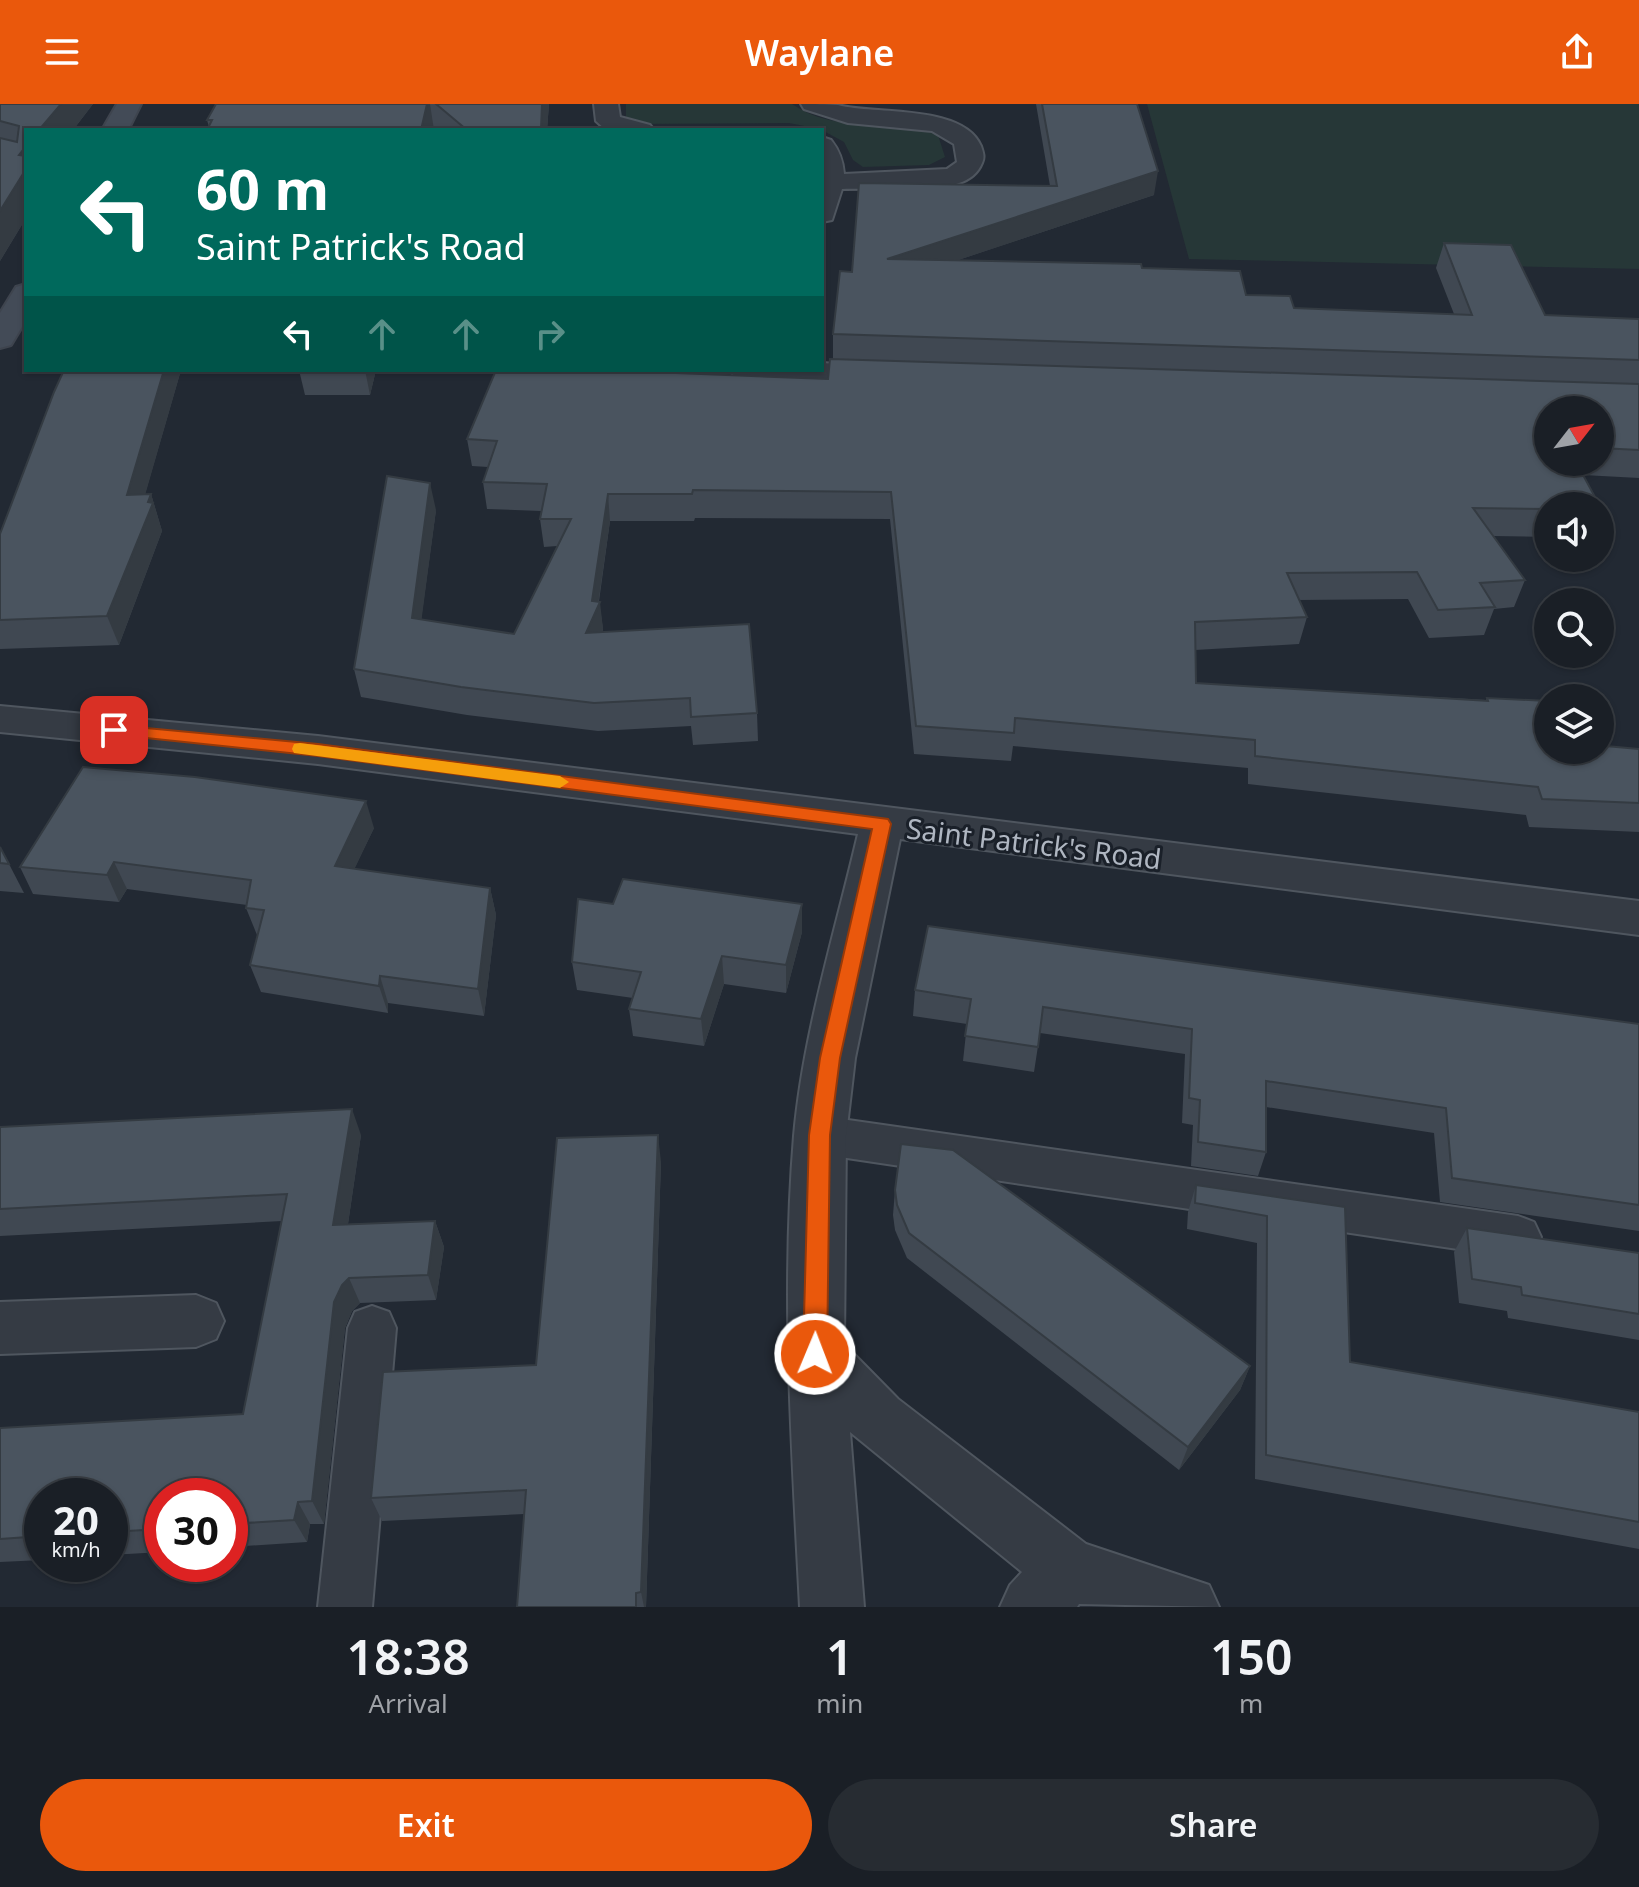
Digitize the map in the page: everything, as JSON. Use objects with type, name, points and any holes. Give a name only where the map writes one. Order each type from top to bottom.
[{"type":"main road","points":[[116,128],[129,104]]},
{"type":"main road","points":[[9,326],[24,297]]},
{"type":"street","points":[[606,104],[608,121],[621,128]]},
{"type":"street","points":[[813,104],[847,116],[939,125],[962,138],[971,150],[971,161],[953,177],[831,182]]},
{"type":"street","points":[[824,148],[831,158],[831,182],[824,207]]},
{"type":"street","points":[[807,372],[912,376]]},
{"type":"street","name":"Saint Patrick's Road","points":[[0,719],[318,750],[1639,918]]},
{"type":"street","points":[[832,1607],[815,1354],[820,1135],[830,1058],[882,824]]},
{"type":"street","points":[[0,1328],[196,1321]]},
{"type":"street","points":[[815,1354],[1050,1589],[1187,1607]]},
{"type":"lane","points":[[820,1135],[1560,1244]]},
{"type":"lane","points":[[345,1607],[372,1328]]},
{"type":"shaded area","points":[[626,104],[792,104],[826,119],[920,130],[938,135],[945,157],[929,165],[863,167],[853,160],[844,142],[824,131],[824,128],[789,123],[637,124],[626,117]]},
{"type":"shaded area","points":[[1147,104],[1639,104],[1639,269],[1189,259]]},
{"type":"building","points":[[0,104],[61,104],[41,128],[24,128],[24,149],[19,155],[24,156],[24,172],[0,211],[0,138],[17,142],[19,126],[0,121]]},
{"type":"building","points":[[216,104],[427,104],[421,128],[208,128],[212,120],[207,120]]},
{"type":"building","points":[[436,104],[542,104],[541,128],[465,128]]},
{"type":"building","points":[[1042,104],[1137,104],[1158,171],[887,259],[1141,264],[1142,268],[1240,271],[1246,295],[1290,296],[1294,308],[1472,315],[1444,243],[1511,245],[1545,315],[1639,319],[1639,360],[833,334],[840,271],[852,272],[859,183],[1057,186]]},
{"type":"building","points":[[830,359],[1639,384],[1639,450],[1614,449],[1614,396],[1534,396],[1534,476],[1584,476],[1592,492],[1534,492],[1534,509],[1473,508],[1525,580],[1480,583],[1495,607],[1438,610],[1417,572],[1287,573],[1307,617],[1195,622],[1196,683],[1488,701],[1487,698],[1534,700],[1534,764],[1614,764],[1614,747],[1639,749],[1639,803],[1542,799],[1538,787],[1255,756],[1255,740],[1015,718],[1014,733],[916,726],[891,492],[693,490],[692,494],[608,494],[592,601],[600,602],[586,633],[749,624],[757,713],[691,717],[690,698],[594,703],[461,687],[354,669],[387,476],[430,483],[412,618],[514,634],[571,519],[540,519],[547,484],[483,482],[497,441],[467,439],[495,372],[651,372],[828,379]]},
{"type":"building","points":[[63,372],[163,372],[127,495],[151,494],[148,502],[153,503],[107,616],[0,620],[0,534]]},
{"type":"building","points":[[83,767],[195,777],[366,801],[335,866],[490,888],[478,989],[380,976],[379,986],[250,965],[264,910],[246,908],[251,880],[114,862],[107,875],[20,867]]},
{"type":"building","points":[[0,847],[9,864],[0,863]]},
{"type":"building","points":[[623,879],[802,904],[786,965],[722,956],[701,1019],[629,1009],[641,972],[572,962],[578,899],[613,904]]},
{"type":"building","points":[[928,926],[1639,1024],[1639,1205],[1452,1178],[1446,1108],[1266,1081],[1266,1152],[1198,1142],[1200,1100],[1189,1098],[1192,1029],[1043,1007],[1038,1047],[965,1036],[971,999],[915,990]]},
{"type":"building","points":[[352,1109],[333,1225],[435,1221],[428,1275],[349,1278],[342,1285],[334,1302],[312,1501],[298,1502],[294,1520],[248,1523],[248,1478],[144,1478],[144,1530],[128,1531],[128,1478],[24,1478],[24,1537],[0,1539],[0,1428],[243,1414],[287,1194],[0,1209],[0,1127]]},
{"type":"building","points":[[658,1135],[641,1592],[636,1593],[636,1607],[517,1607],[526,1490],[371,1498],[383,1372],[536,1365],[557,1138]]},
{"type":"building","points":[[901,1144],[953,1150],[1250,1366],[1188,1447],[909,1233],[897,1205],[895,1190]]},
{"type":"building","points":[[1196,1185],[1345,1207],[1350,1362],[1639,1412],[1639,1522],[1266,1455],[1267,1216],[1195,1203]]},
{"type":"building","points":[[1467,1228],[1639,1253],[1639,1314],[1522,1295],[1521,1287],[1472,1279]]},
{"type":"slow traffic","points":[[300,749],[560,782]]},
{"type":"route","points":[[114,730],[318,750],[882,824],[830,1058],[820,1135],[815,1354]]}]
